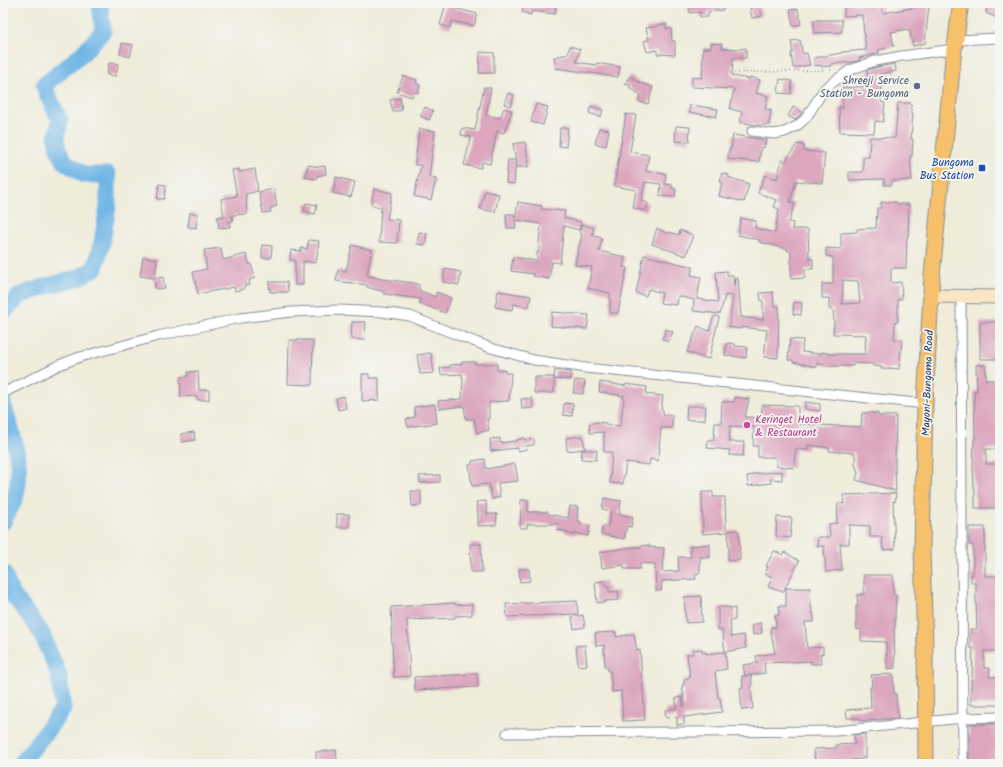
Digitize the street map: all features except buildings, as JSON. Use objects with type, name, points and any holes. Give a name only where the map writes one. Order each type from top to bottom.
[{"type":"main road","name":"Mayoni-Bungoma Road","points":[[926,764],[922,549],[925,404],[932,268],[955,45],[961,3]]},
{"type":"street","points":[[752,131],[774,134],[785,132],[797,126],[806,118],[825,88],[850,70],[875,61],[955,45],[1000,38]]},
{"type":"street","points":[[931,296],[1000,297]]},
{"type":"street","points":[[961,296],[963,764]]},
{"type":"street","points":[[4,392],[59,365],[80,357],[158,336],[240,318],[291,312],[340,310],[382,312],[410,316],[491,348],[534,360],[594,369],[925,404]]},
{"type":"street","points":[[507,733],[836,731],[963,718],[1000,717]]},
{"type":"path","points":[[730,73],[850,70]]},
{"type":"waterway","points":[[3,312],[21,295],[78,278],[95,268],[102,242],[108,206],[108,175],[84,175],[65,162],[58,149],[56,138],[60,120],[44,85],[83,53],[103,31],[100,3]]},
{"type":"waterway","points":[[3,404],[16,448],[19,471],[15,498],[3,522]]},
{"type":"waterway","points":[[3,573],[12,594],[41,632],[59,676],[63,709],[20,764]]},
{"type":"place","name":"Shreeji Service Station - Bungoma","points":[[917,86]]},
{"type":"place","name":"Bungoma Bus Station","points":[[982,168]]},
{"type":"place","name":"Keringet Hotel & Restaurant","points":[[747,425]]}]
